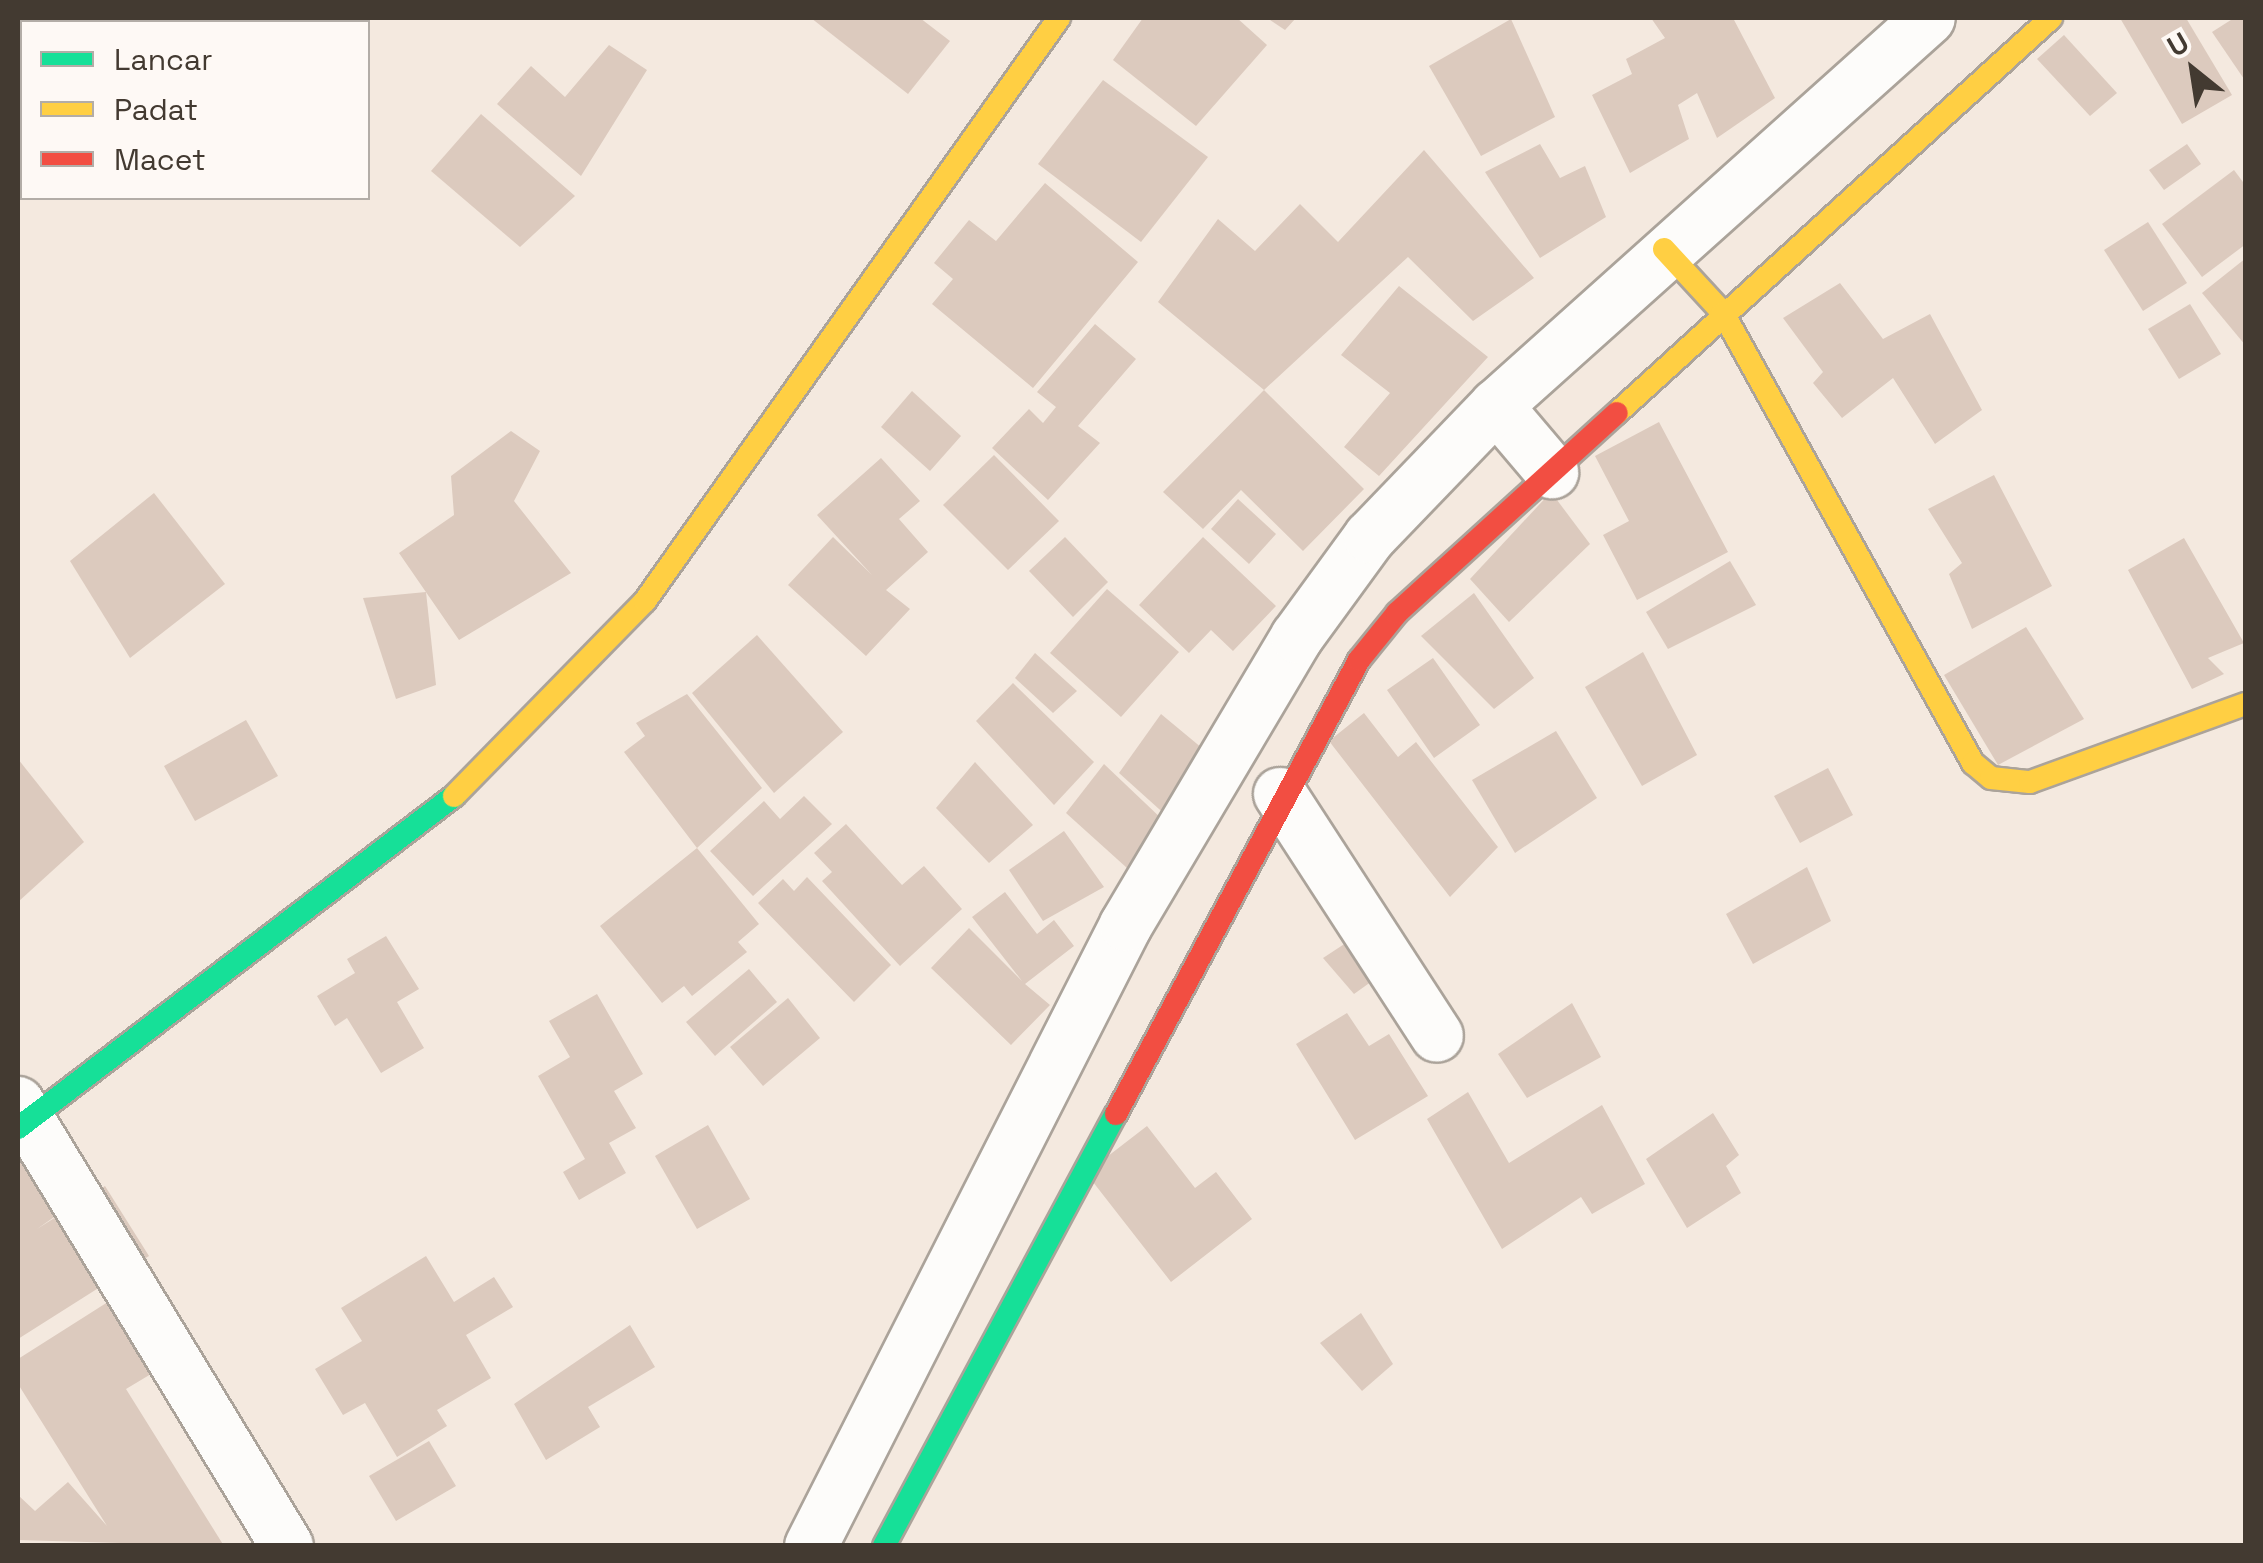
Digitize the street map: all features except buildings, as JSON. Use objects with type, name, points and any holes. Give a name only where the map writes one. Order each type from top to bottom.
[{"type":"street","points":[[287,1546],[22,1117],[448,802],[645,602],[1059,18]]},
{"type":"street","points":[[884,1546],[1057,1147],[1126,925],[1296,700],[1397,613],[1523,438],[1670,256],[1929,18]]},
{"type":"street","points":[[811,1546],[1280,794],[1296,700],[1370,538],[1723,314],[2050,18]]},
{"type":"street","points":[[1670,256],[1723,314],[1973,762],[1991,778],[2030,782],[2246,704]]},
{"type":"street","points":[[1280,794],[1437,1036]]},
{"type":"traffic: fast","points":[[18,1128],[454,796]]},
{"type":"traffic: fast","points":[[884,1546],[1116,1114]]},
{"type":"traffic: slow","points":[[454,796],[645,601],[1059,18]]},
{"type":"traffic: slow","points":[[1617,413],[2051,18]]},
{"type":"traffic: slow","points":[[1664,249],[1723,313],[1973,763],[1991,778],[2030,782],[2246,704]]},
{"type":"traffic: jam","points":[[1116,1114],[1359,660],[1397,613],[1617,413]]}]
